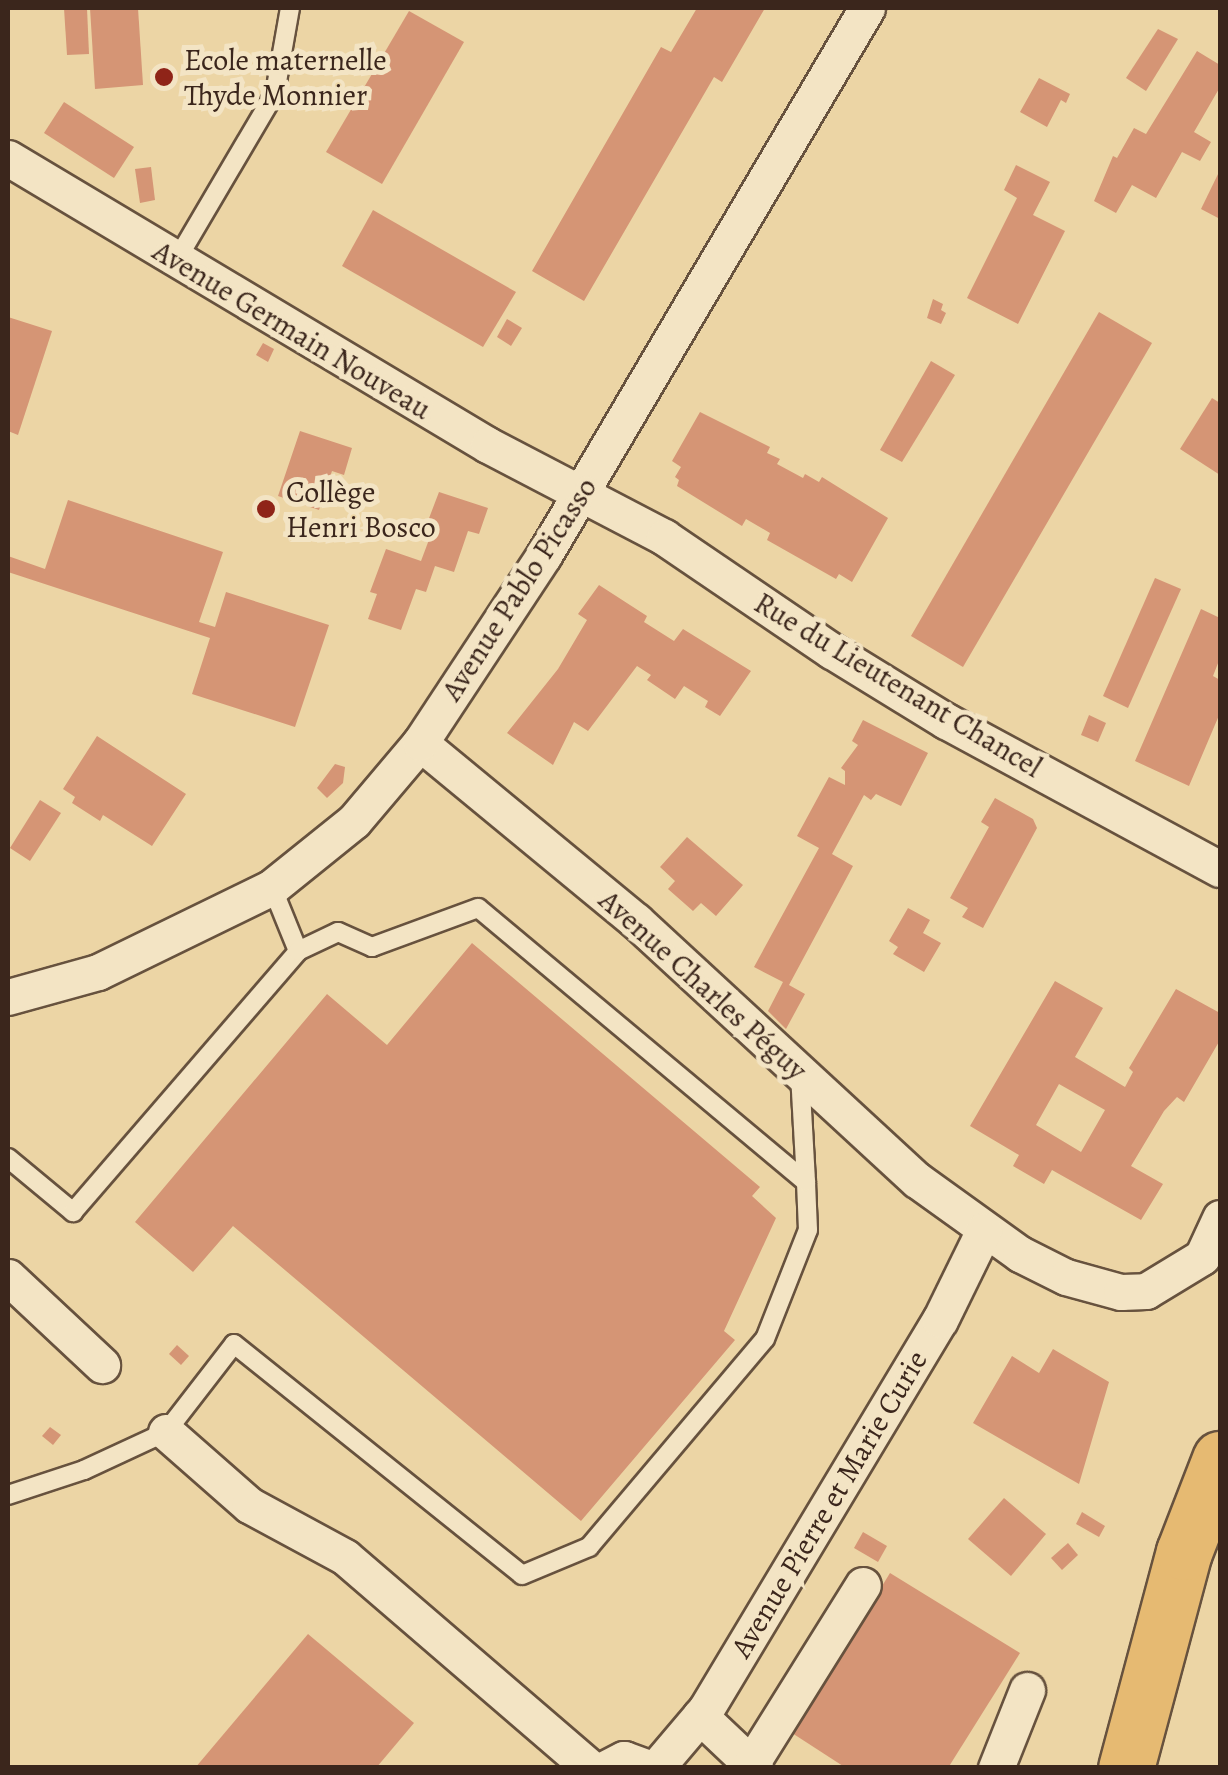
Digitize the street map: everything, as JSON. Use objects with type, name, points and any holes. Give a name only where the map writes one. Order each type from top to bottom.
[{"type":"highway","points":[[1126,1768],[1184,1552],[1220,1459]]},
{"type":"street","name":"Avenue Pablo Picasso","points":[[8,997],[98,972],[272,887],[354,821],[420,743],[581,493],[867,8]]},
{"type":"street","name":"Avenue Germain Nouveau","points":[[8,158],[176,262],[488,445],[581,493]]},
{"type":"street","name":"Rue du Lieutenant Chancel","points":[[581,493],[664,537],[832,651],[946,721],[1220,869]]},
{"type":"street","name":"Avenue Charles Péguy","points":[[420,743],[636,920],[917,1180],[984,1230],[1066,1277],[1121,1292],[1146,1291],[1202,1257],[1220,1218]]},
{"type":"street","name":"Avenue Pierre et Marie Curie","points":[[606,1768],[624,1760],[653,1768],[700,1716],[940,1320],[984,1230]]},
{"type":"street","points":[[8,1277],[102,1365]]},
{"type":"street","points":[[166,1432],[250,1505],[345,1557],[590,1768]]},
{"type":"street","points":[[700,1716],[753,1766],[863,1585]]},
{"type":"street","points":[[996,1768],[1027,1690]]},
{"type":"lane","points":[[176,262],[275,94],[290,8]]},
{"type":"lane","points":[[272,887],[298,951]]},
{"type":"lane","points":[[8,1158],[73,1212],[298,951],[338,932],[372,947],[478,908],[806,1182]]},
{"type":"lane","points":[[8,1495],[34,1483],[84,1470],[166,1432],[234,1344],[522,1575],[590,1547],[765,1339],[808,1230],[800,1074]]},
{"type":"building","points":[[64,8],[87,8],[89,54],[67,55]]},
{"type":"building","points":[[90,8],[138,8],[143,85],[95,89]]},
{"type":"building","points":[[697,8],[765,8],[722,82],[714,77],[584,301],[532,271],[661,47],[671,52]]},
{"type":"building","points":[[409,11],[464,42],[382,184],[326,152]]},
{"type":"building","points":[[1158,29],[1178,39],[1146,91],[1126,78]]},
{"type":"building","points":[[1197,51],[1220,65],[1220,87],[1194,132],[1211,142],[1200,161],[1182,152],[1156,198],[1132,185],[1116,213],[1094,201],[1113,156],[1117,158],[1134,128],[1146,134]]},
{"type":"building","points":[[1039,78],[1070,94],[1066,103],[1061,100],[1047,127],[1020,112]]},
{"type":"building","points":[[64,102],[134,147],[114,178],[44,133]]},
{"type":"building","points":[[1016,165],[1050,182],[1033,215],[1065,231],[1018,324],[967,298],[1017,198],[1004,190]]},
{"type":"building","points":[[151,167],[155,200],[140,203],[135,169]]},
{"type":"building","points":[[1220,170],[1220,219],[1201,209]]},
{"type":"building","points":[[373,210],[516,292],[483,347],[342,266]]},
{"type":"building","points":[[933,299],[943,304],[941,310],[946,313],[941,324],[927,318]]},
{"type":"building","points":[[1099,312],[1152,343],[963,667],[911,636]]},
{"type":"building","points":[[8,317],[52,331],[18,435],[8,431]]},
{"type":"building","points":[[507,319],[522,328],[511,346],[497,337]]},
{"type":"building","points":[[263,343],[274,349],[268,362],[256,355]]},
{"type":"building","points":[[931,361],[955,375],[902,462],[880,450]]},
{"type":"building","points":[[1212,398],[1220,403],[1220,475],[1180,449]]},
{"type":"building","points":[[700,412],[770,447],[767,453],[780,459],[777,464],[803,478],[805,474],[819,482],[822,477],[888,518],[852,582],[839,574],[836,579],[767,540],[770,533],[746,519],[742,526],[677,486],[679,480],[675,477],[681,467],[672,461]]},
{"type":"building","points":[[300,431],[352,448],[344,475],[332,471],[319,510],[278,496]]},
{"type":"building","points":[[439,492],[488,508],[479,534],[468,531],[454,572],[435,566],[426,592],[416,589],[401,630],[368,619],[377,594],[370,592],[386,549],[421,561],[430,537],[423,534]]},
{"type":"building","points":[[68,500],[223,552],[199,622],[215,627],[226,592],[329,625],[295,727],[192,694],[210,638],[8,572],[8,556],[45,569]]},
{"type":"building","points":[[1155,578],[1181,589],[1128,708],[1103,696]]},
{"type":"building","points":[[599,585],[647,616],[644,622],[674,641],[683,629],[751,671],[720,716],[705,707],[708,701],[684,686],[675,699],[647,680],[651,675],[637,666],[588,731],[574,722],[553,765],[507,733],[558,669],[587,620],[578,614]]},
{"type":"building","points":[[1201,609],[1220,618],[1220,658],[1213,676],[1220,680],[1220,713],[1189,786],[1135,761]]},
{"type":"building","points":[[1089,715],[1106,723],[1098,742],[1081,735]]},
{"type":"building","points":[[863,720],[928,753],[901,806],[876,794],[871,800],[864,795],[832,854],[853,866],[789,985],[805,994],[786,1029],[768,1011],[783,982],[754,967],[819,848],[797,836],[829,777],[845,785],[845,771],[841,768],[858,745],[852,741]]},
{"type":"building","points":[[97,736],[186,794],[152,846],[103,815],[100,821],[72,803],[75,797],[63,789]]},
{"type":"building","points":[[335,764],[345,767],[343,783],[327,798],[317,788]]},
{"type":"building","points":[[995,798],[1033,819],[1037,828],[983,928],[962,917],[968,908],[950,898],[989,827],[981,822]]},
{"type":"building","points":[[40,800],[61,813],[30,861],[10,848]]},
{"type":"building","points":[[687,837],[743,885],[716,916],[701,903],[693,911],[668,889],[675,881],[660,867]]},
{"type":"building","points":[[908,908],[930,920],[923,933],[941,943],[924,972],[893,954],[898,947],[889,941]]},
{"type":"building","points":[[472,943],[760,1187],[752,1196],[776,1218],[724,1331],[735,1340],[581,1521],[233,1226],[193,1272],[135,1222],[327,994],[387,1045]]},
{"type":"building","points":[[1055,981],[1103,1008],[1075,1057],[1125,1087],[1133,1072],[1129,1068],[1176,989],[1220,1013],[1220,1040],[1184,1102],[1177,1097],[1164,1111],[1131,1166],[1163,1184],[1141,1220],[1052,1170],[1044,1184],[1013,1166],[1019,1155],[970,1126]],"holes":[[[1059,1084],[1105,1110],[1081,1152],[1036,1125]]]},
{"type":"building","points":[[177,1345],[189,1356],[181,1365],[169,1354]]},
{"type":"building","points":[[1053,1349],[1109,1382],[1079,1484],[973,1423],[1012,1356],[1039,1373]]},
{"type":"building","points":[[50,1427],[61,1435],[53,1445],[42,1436]]},
{"type":"building","points":[[1004,1498],[1046,1534],[1011,1576],[968,1539]]},
{"type":"building","points":[[1082,1512],[1105,1526],[1099,1537],[1076,1524]]},
{"type":"building","points":[[863,1532],[887,1546],[878,1562],[854,1548]]},
{"type":"building","points":[[1068,1543],[1078,1555],[1062,1570],[1051,1558]]},
{"type":"building","points":[[890,1573],[1020,1653],[948,1768],[846,1768],[792,1733]]},
{"type":"building","points":[[308,1634],[414,1723],[376,1768],[195,1768]]},
{"type":"place","name":"Ecole maternelle Thyde Monnier","points":[[164,77]]},
{"type":"place","name":"Collège Henri Bosco","points":[[266,509]]}]
